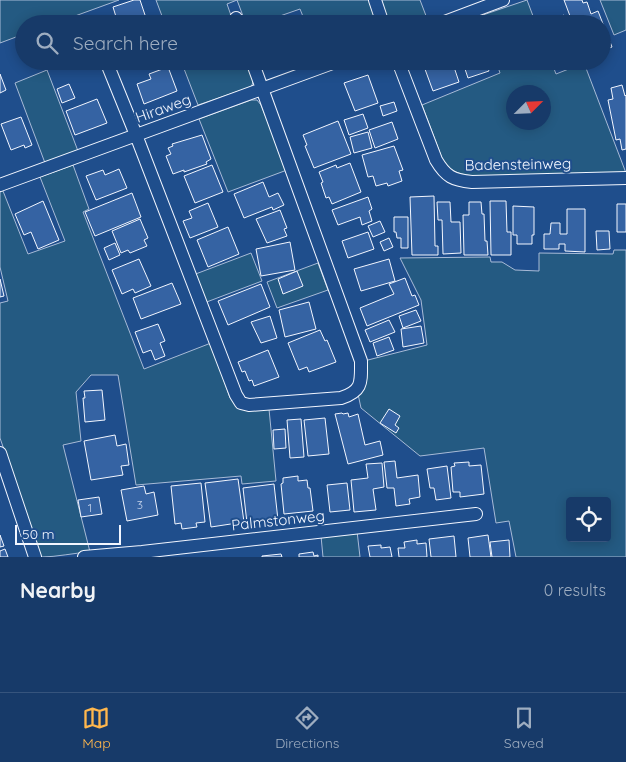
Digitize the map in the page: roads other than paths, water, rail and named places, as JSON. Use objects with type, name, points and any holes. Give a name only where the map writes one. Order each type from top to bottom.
[{"type":"street","points":[[375,0],[380,15]]},
{"type":"street","points":[[463,15],[503,0]]},
{"type":"street","points":[[110,70],[236,395],[241,403],[249,405],[333,399],[352,394],[358,389],[360,384],[360,361],[256,70]]},
{"type":"street","name":"Hiraweg","points":[[0,185],[314,70]]},
{"type":"street","name":"Badensteinweg","points":[[401,70],[436,160],[443,172],[456,180],[472,182],[626,178]]},
{"type":"street","points":[[0,453],[35,557]]},
{"type":"street","name":"Palmstonweg","points":[[84,557],[476,514]]}]
